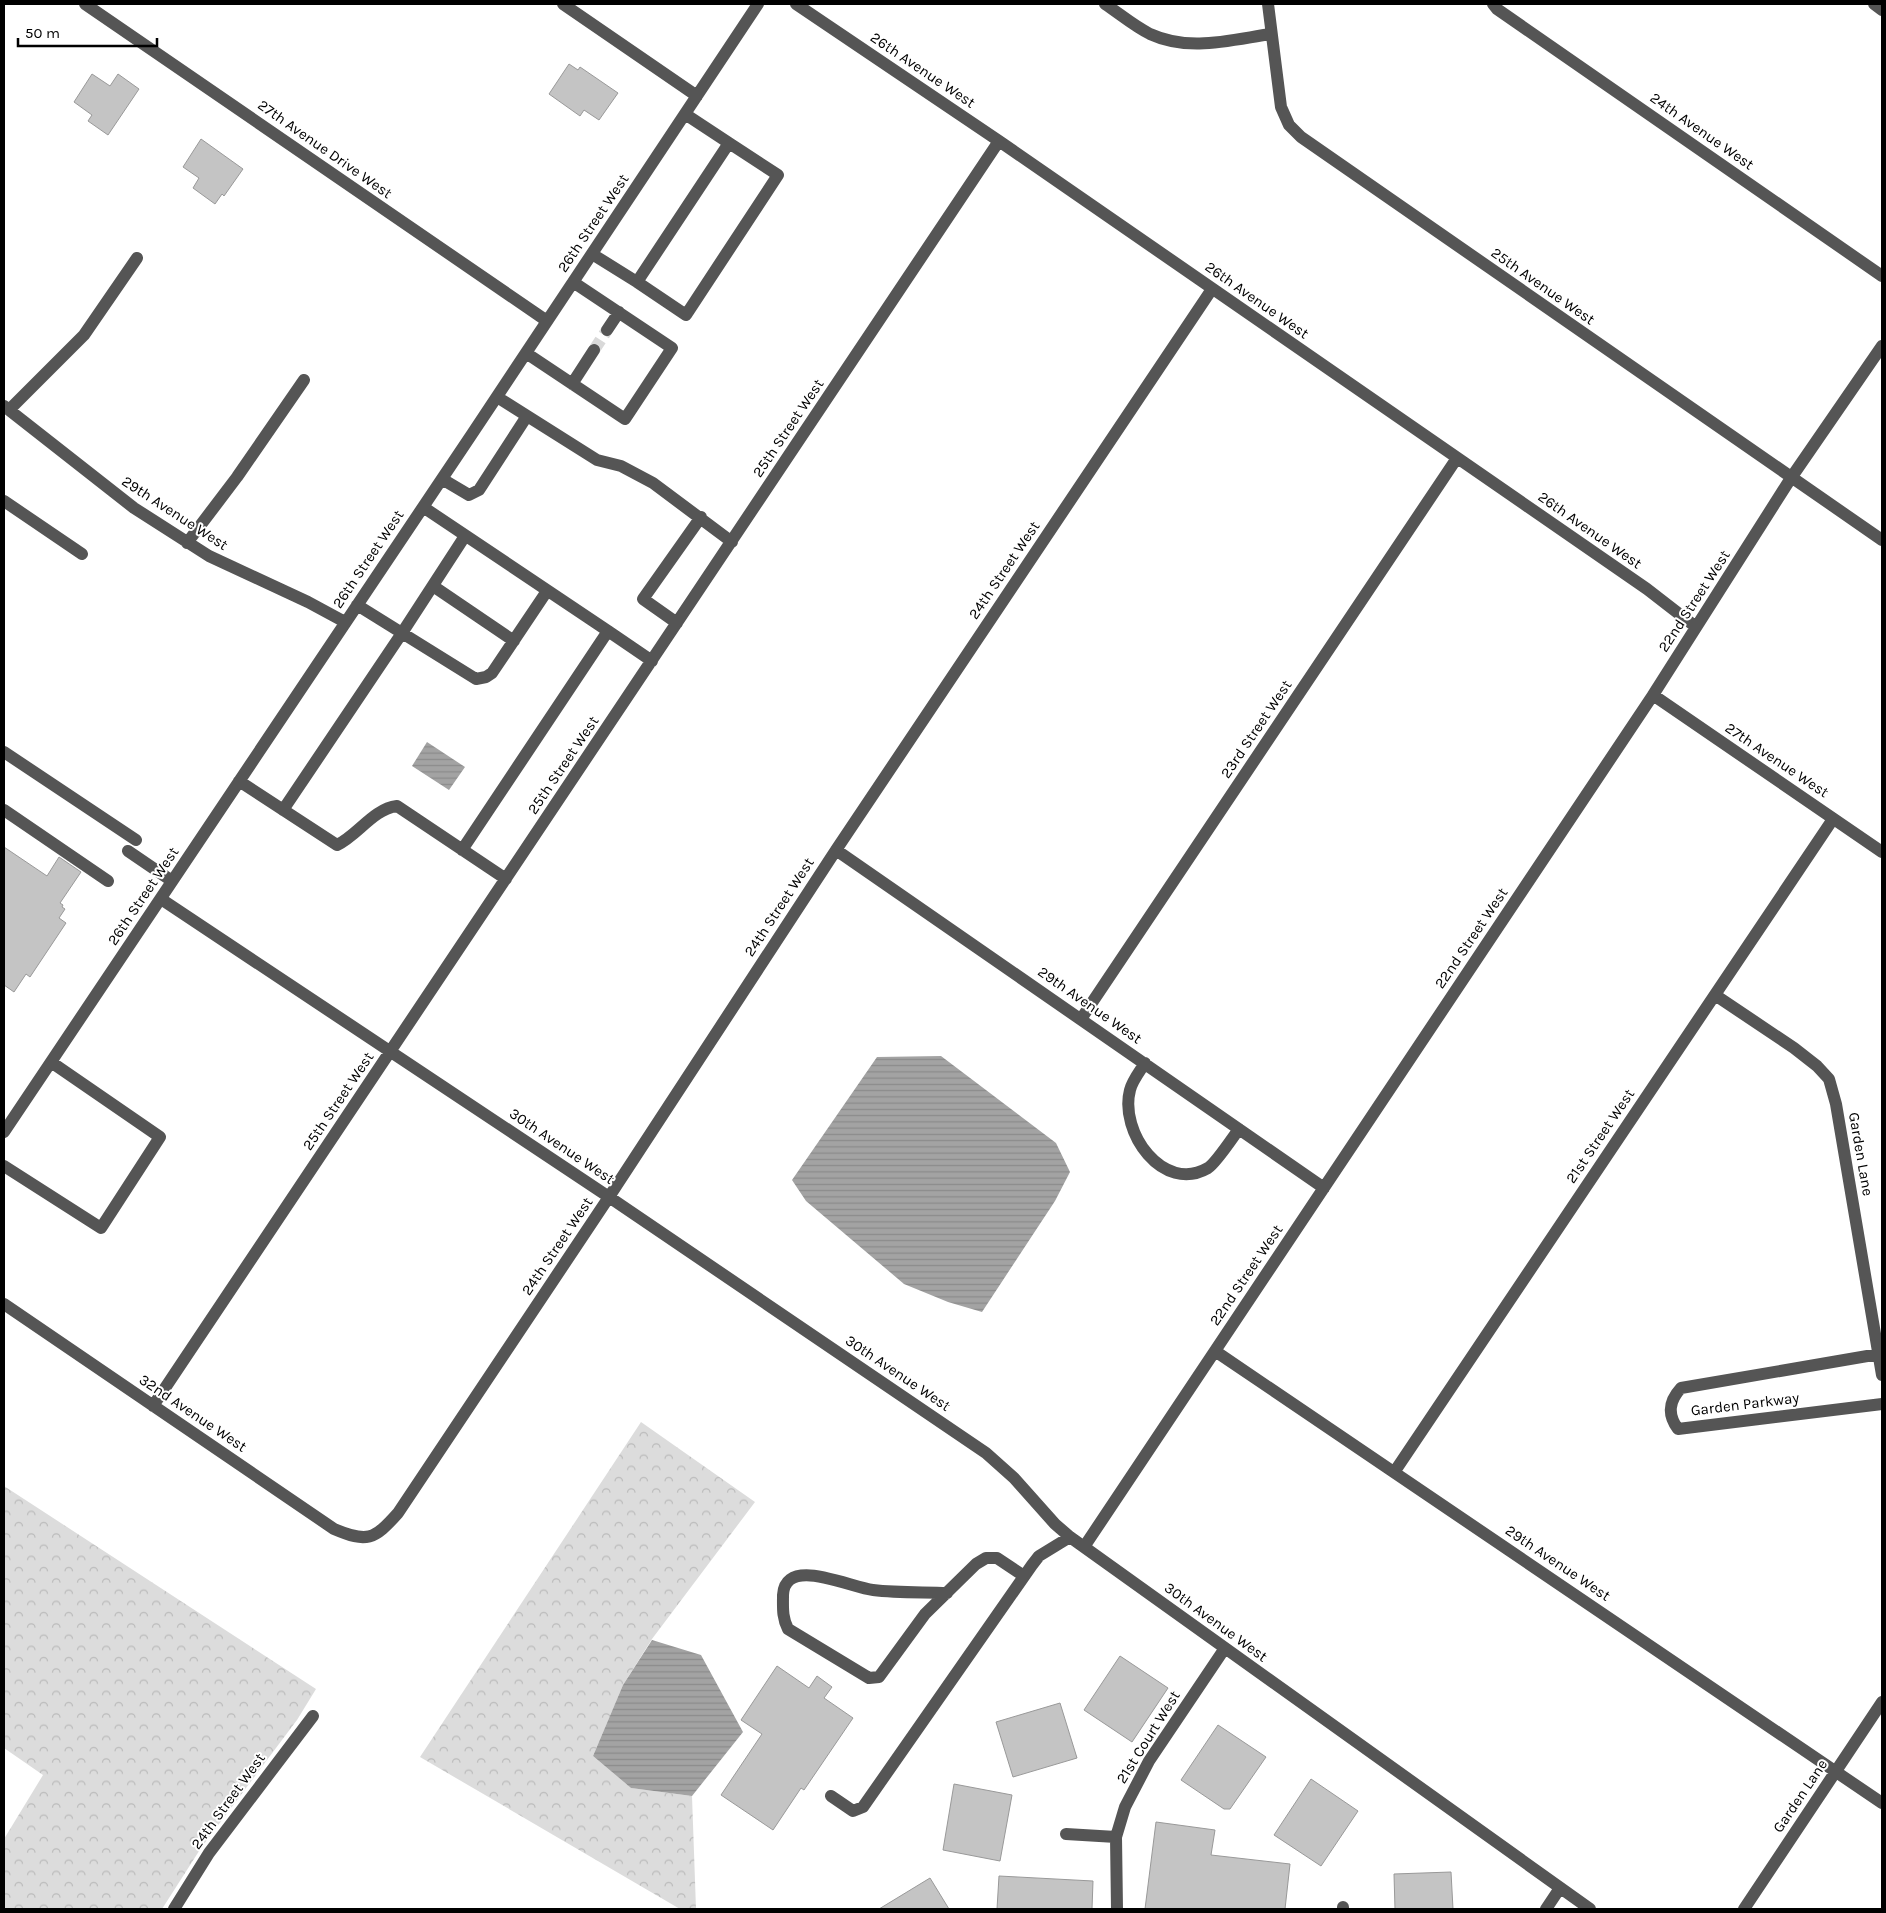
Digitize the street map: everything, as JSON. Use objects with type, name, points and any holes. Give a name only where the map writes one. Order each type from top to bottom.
[{"type":"street","name":"27th Avenue Drive West","points":[[85,4],[547,321]]},
{"type":"street","points":[[564,4],[697,96]]},
{"type":"street","name":"26th Street West","points":[[4,1132],[758,4]]},
{"type":"street","name":"26th Avenue West","points":[[796,4],[1000,141],[1647,589],[1696,627]]},
{"type":"street","points":[[1105,4],[1148,33],[1183,44],[1204,44],[1271,34]]},
{"type":"street","name":"25th Avenue West","points":[[1268,4],[1281,107],[1290,125],[1301,137],[1882,540]]},
{"type":"street","name":"24th Avenue West","points":[[1493,4],[1882,276]]},
{"type":"street","points":[[1874,4],[1882,10]]},
{"type":"street","points":[[592,254],[686,315],[778,175],[685,114]]},
{"type":"street","name":"25th Street West","points":[[154,1406],[1000,141]]},
{"type":"street","points":[[637,282],[729,143]]},
{"type":"street","points":[[6,408],[84,335],[137,258]]},
{"type":"street","points":[[526,352],[625,419],[672,348],[573,282]]},
{"type":"street","name":"24th Street West","points":[[369,1537],[385,1528],[398,1513],[610,1197],[836,850],[1212,289]]},
{"type":"street","points":[[607,330],[619,312]]},
{"type":"street","name":"22nd Street West","points":[[1084,1547],[1652,695],[1791,478],[1882,346]]},
{"type":"street","points":[[572,384],[594,350]]},
{"type":"street","points":[[187,543],[237,477],[304,380]]},
{"type":"street","points":[[497,397],[596,460],[622,466],[653,483],[732,542]]},
{"type":"street","name":"29th Avenue West","points":[[6,408],[126,502],[187,543],[224,564],[308,602],[345,622]]},
{"type":"street","points":[[442,479],[469,495],[479,490],[527,416]]},
{"type":"street","name":"23rd Street West","points":[[1081,1019],[1457,458]]},
{"type":"street","points":[[4,501],[82,554]]},
{"type":"street","points":[[423,507],[652,660]]},
{"type":"street","points":[[677,623],[643,599],[700,517]]},
{"type":"street","points":[[283,810],[465,536]]},
{"type":"street","points":[[433,586],[514,641]]},
{"type":"street","points":[[357,605],[476,679],[492,674],[547,591]]},
{"type":"street","points":[[462,850],[608,631]]},
{"type":"street","name":"27th Avenue West","points":[[1652,695],[1882,852]]},
{"type":"street","points":[[4,752],[136,840]]},
{"type":"street","points":[[239,781],[337,845],[346,840],[386,807],[397,806],[506,879]]},
{"type":"street","points":[[4,810],[108,881]]},
{"type":"street","name":"21st Street West","points":[[1395,1471],[1833,819]]},
{"type":"street","name":"29th Avenue West","points":[[836,850],[1324,1188]]},
{"type":"street","points":[[128,851],[172,881]]},
{"type":"street","name":"30th Avenue West","points":[[161,898],[610,1197],[986,1453],[1014,1478],[1055,1524],[1084,1547],[1590,1909]]},
{"type":"street","name":"Garden Lane","points":[[1715,995],[1794,1048],[1817,1066],[1829,1079],[1836,1104],[1882,1376]]},
{"type":"street","points":[[4,1166],[101,1228],[160,1136],[51,1062]]},
{"type":"street","points":[[1145,1063],[1130,1089],[1129,1119],[1138,1143],[1152,1160],[1171,1171],[1192,1174],[1210,1167],[1239,1129]]},
{"type":"street","name":"32nd Avenue West","points":[[4,1304],[334,1529],[353,1537],[369,1537]]},
{"type":"street","name":"29th Avenue West","points":[[1215,1351],[1395,1471],[1882,1804]]},
{"type":"street","name":"Garden Parkway","points":[[1879,1354],[1682,1388],[1674,1395],[1670,1404],[1670,1414],[1678,1428],[1882,1404]]},
{"type":"street","points":[[830,1796],[854,1811],[863,1807],[1039,1556],[1070,1536]]},
{"type":"street","points":[[947,1593],[872,1590],[804,1574],[791,1578],[784,1589],[782,1617],[788,1629],[869,1678],[879,1677],[925,1614],[947,1593],[976,1564],[986,1558],[997,1558],[1024,1576]]},
{"type":"street","name":"21st Court West","points":[[1118,1909],[1116,1837],[1124,1807],[1148,1761],[1225,1648]]},
{"type":"street","name":"Garden Lane","points":[[1744,1909],[1882,1702]]},
{"type":"street","name":"24th Street West","points":[[174,1909],[209,1853],[313,1716]]},
{"type":"street","points":[[1066,1834],[1116,1837]]},
{"type":"street","points":[[1546,1909],[1560,1888]]},
{"type":"green space","points":[[641,1422],[755,1502],[652,1639],[623,1685],[593,1756],[631,1788],[692,1796],[696,1909],[680,1909],[420,1757]]},
{"type":"green space","points":[[4,1486],[316,1689],[297,1720],[201,1848],[162,1909],[4,1909],[4,1839],[43,1775],[4,1748]]},
{"type":"shaded area","points":[[427,742],[465,767],[449,790],[412,766]]},
{"type":"shaded area","points":[[941,1056],[1056,1143],[1070,1172],[1055,1201],[982,1312],[948,1302],[904,1284],[806,1201],[792,1180],[877,1057]]},
{"type":"shaded area","points":[[652,1640],[701,1655],[743,1732],[692,1796],[631,1788],[593,1756],[623,1685]]},
{"type":"building","points":[[569,64],[578,70],[580,67],[618,93],[599,120],[584,110],[580,116],[549,94]]},
{"type":"building","points":[[92,74],[110,86],[118,74],[139,89],[108,135],[88,121],[92,115],[74,102]]},
{"type":"building","points":[[201,139],[243,169],[224,196],[222,194],[215,204],[193,188],[199,178],[183,167]]},
{"type":"building","points":[[4,847],[47,876],[59,857],[81,872],[60,903],[65,909],[59,918],[66,923],[30,977],[26,974],[14,992],[4,985]]},
{"type":"building","points":[[1120,1656],[1168,1688],[1132,1742],[1084,1710]]},
{"type":"building","points":[[777,1666],[809,1688],[817,1676],[832,1687],[824,1698],[853,1718],[804,1790],[801,1788],[773,1830],[721,1795],[762,1734],[741,1720]]},
{"type":"building","points":[[1060,1703],[1077,1758],[1013,1777],[996,1722]]},
{"type":"building","points":[[1218,1725],[1266,1757],[1230,1809],[1224,1809],[1181,1780]]},
{"type":"building","points":[[1311,1779],[1358,1811],[1321,1866],[1274,1835]]},
{"type":"building","points":[[954,1784],[1012,1795],[1000,1861],[943,1850]]},
{"type":"building","points":[[1156,1822],[1215,1830],[1211,1855],[1290,1864],[1285,1909],[1145,1909]]},
{"type":"building","points":[[1451,1872],[1453,1909],[1395,1909],[1394,1874]]},
{"type":"building","points":[[999,1876],[1093,1881],[1092,1909],[997,1909]]},
{"type":"building","points":[[930,1878],[949,1909],[879,1909]]},
{"type":"tunnel","points":[[594,350],[607,330]]}]
